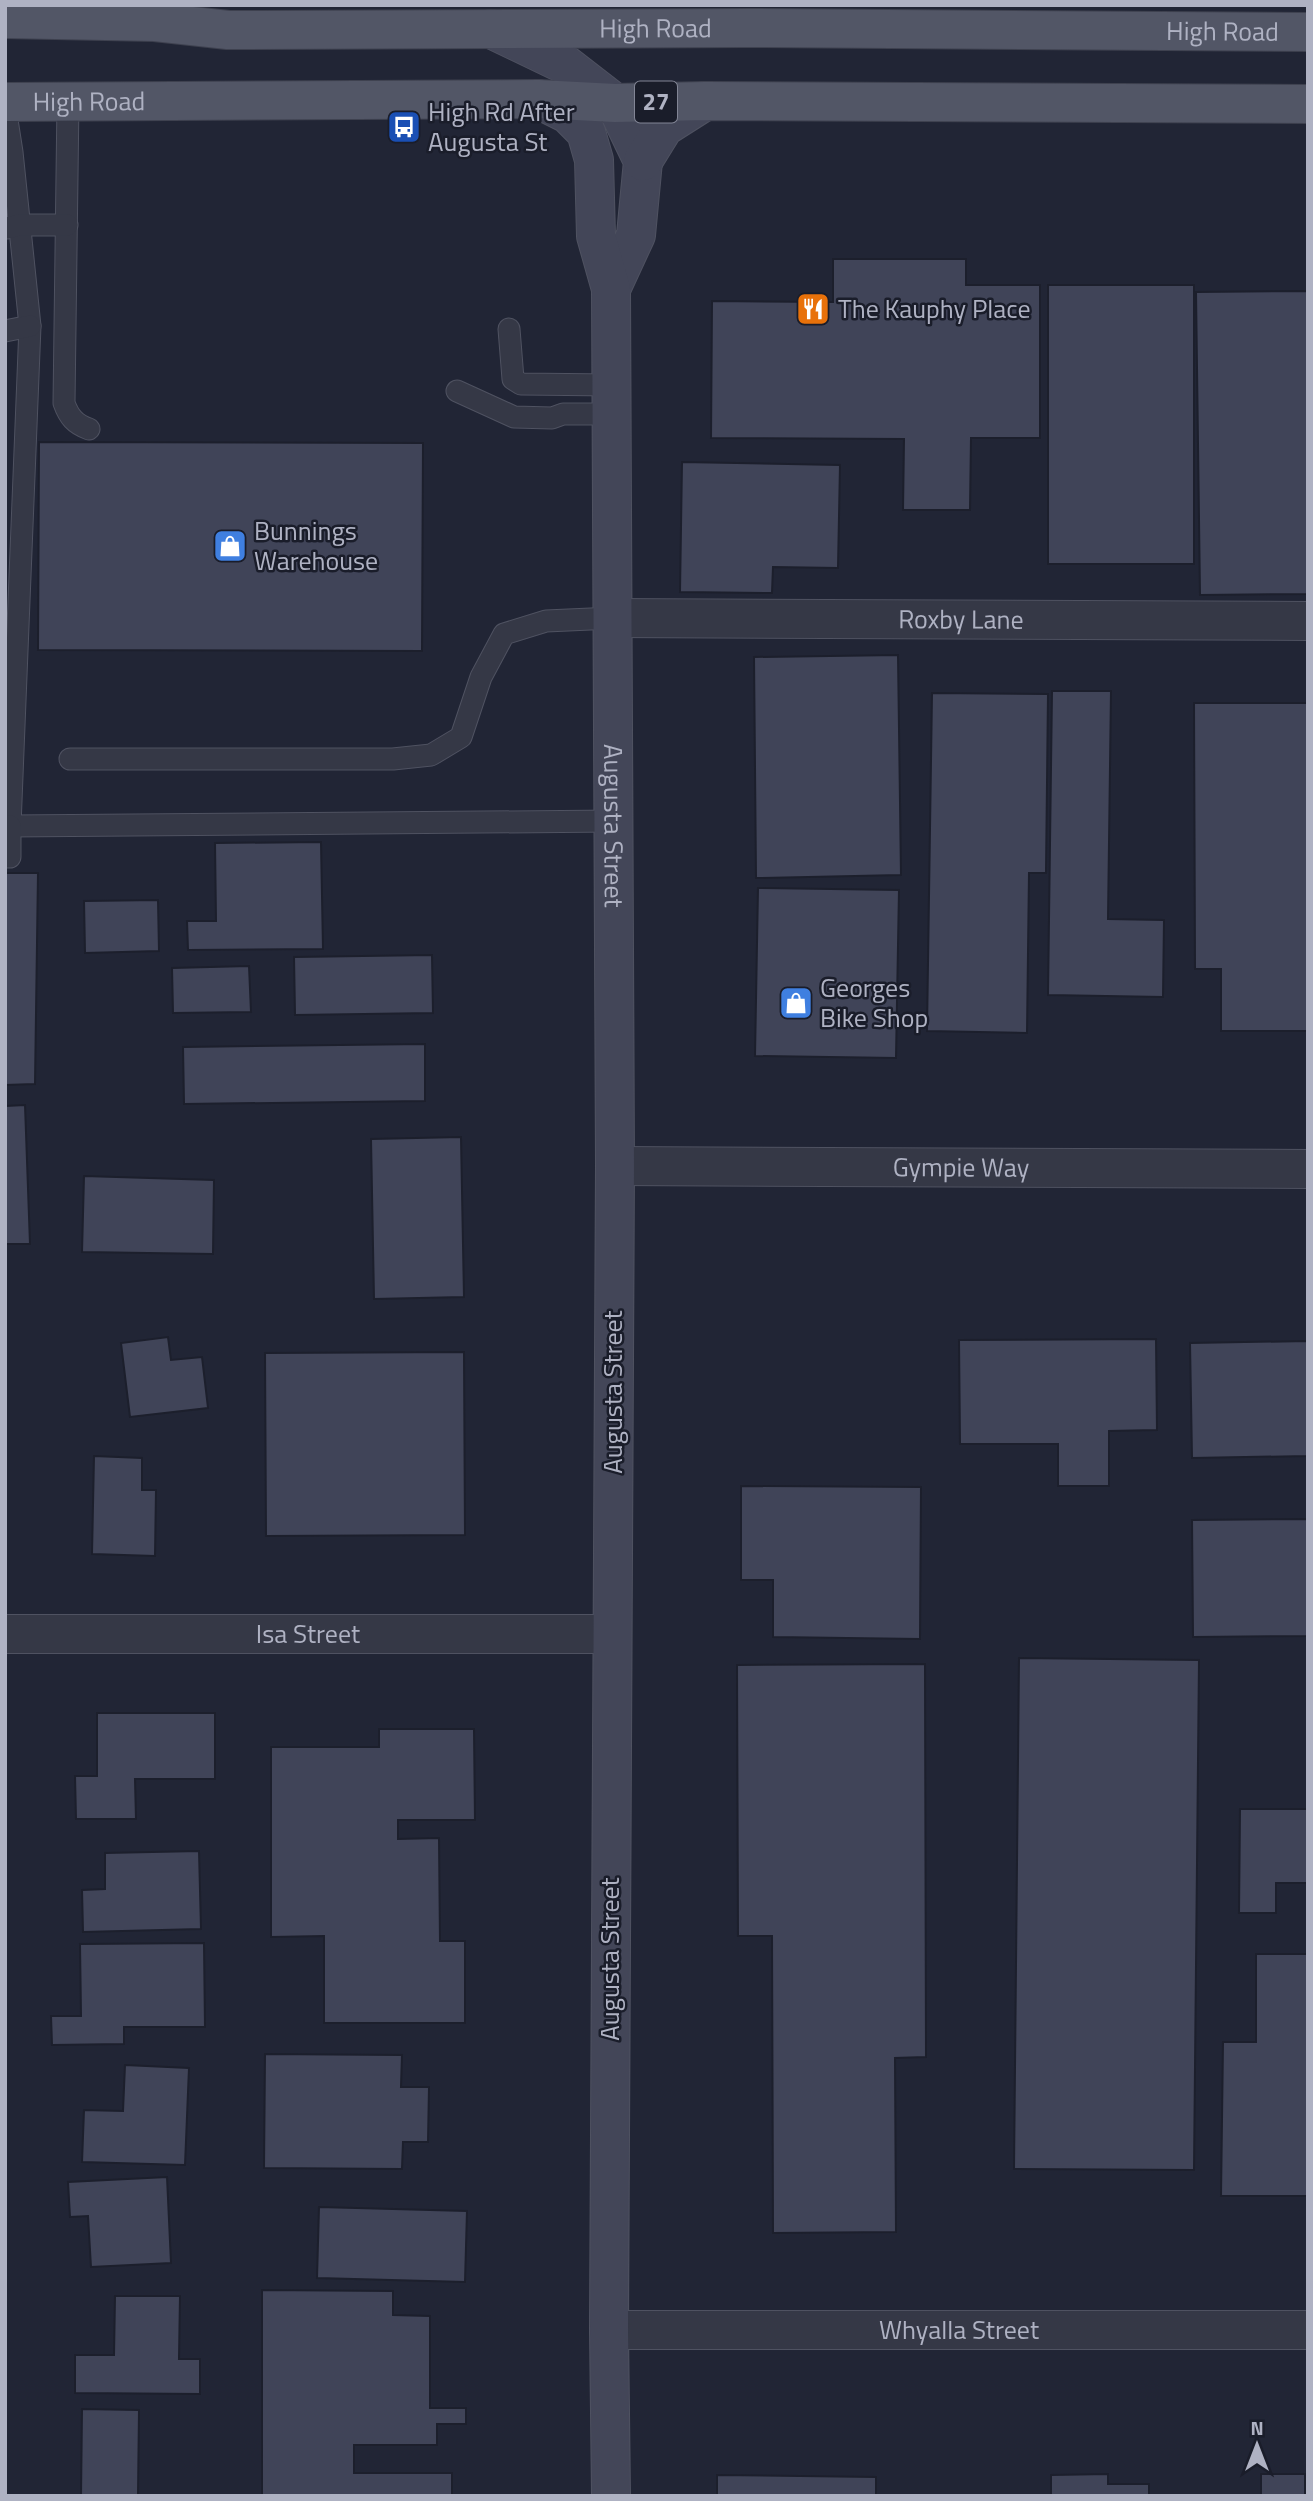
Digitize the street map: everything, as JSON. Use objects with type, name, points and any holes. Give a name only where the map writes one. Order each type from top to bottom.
[{"type":"main road","name":"High Road","points":[[5,19],[155,14],[228,30],[1308,32]]},
{"type":"main road","name":"High Road","points":[[5,104],[68,101],[538,99],[615,103],[705,101],[1308,104]]},
{"type":"street","points":[[491,29],[566,65],[615,103],[643,161]]},
{"type":"street","name":"Augusta Street","points":[[538,99],[568,114],[586,132],[594,160],[596,236],[611,289],[615,821],[609,2330],[611,2496]]},
{"type":"street","points":[[643,161],[664,127],[705,101]]},
{"type":"street","name":"Augusta Street","points":[[611,289],[636,235],[643,161]]},
{"type":"street","name":"Roxby Lane","points":[[613,618],[1308,621]]},
{"type":"street","name":"Gympie Way","points":[[615,1166],[1308,1169]]},
{"type":"street","name":"Isa Street","points":[[5,1634],[612,1633]]},
{"type":"street","name":"Whyalla Street","points":[[609,2330],[1308,2330]]},
{"type":"lane","points":[[68,101],[64,403],[68,415],[79,425],[89,429]]},
{"type":"lane","points":[[5,104],[12,227],[30,326],[11,634],[8,789],[10,857],[5,857]]},
{"type":"lane","points":[[12,227],[67,225]]},
{"type":"lane","points":[[5,331],[30,326]]},
{"type":"lane","points":[[509,329],[510,370],[513,379],[521,384],[612,399]]},
{"type":"lane","points":[[457,391],[514,417],[552,418],[612,399]]},
{"type":"lane","points":[[70,759],[393,759],[431,755],[461,737],[481,677],[504,634],[546,621],[613,618]]},
{"type":"lane","points":[[10,826],[615,821]]},
{"type":"building","points":[[833,259],[966,259],[966,285],[1040,285],[1040,438],[971,438],[970,510],[903,510],[904,439],[711,438],[712,301],[833,302]]},
{"type":"building","points":[[1048,285],[1194,285],[1194,564],[1048,564]]},
{"type":"building","points":[[1308,291],[1308,594],[1200,595],[1196,292]]},
{"type":"building","name":"Bunnings Warehouse","points":[[39,442],[423,443],[422,651],[38,650]]},
{"type":"building","points":[[682,462],[840,465],[838,568],[773,567],[772,593],[680,592]]},
{"type":"building","points":[[898,655],[901,875],[756,878],[754,657]]},
{"type":"building","points":[[1052,691],[1111,691],[1108,919],[1164,920],[1163,997],[1048,995]]},
{"type":"building","points":[[932,693],[1048,694],[1046,873],[1029,873],[1027,1033],[927,1031]]},
{"type":"building","points":[[1194,703],[1308,703],[1308,1031],[1221,1031],[1221,969],[1195,969]]},
{"type":"building","points":[[321,842],[323,949],[188,950],[187,921],[216,921],[215,843]]},
{"type":"building","points":[[5,873],[38,873],[35,1084],[5,1085]]},
{"type":"building","points":[[758,888],[899,890],[896,1058],[755,1056]]},
{"type":"building","points":[[158,900],[159,951],[85,953],[84,901]]},
{"type":"building","points":[[432,955],[433,1013],[295,1015],[294,957]]},
{"type":"building","points":[[249,966],[251,1012],[173,1013],[172,968]]},
{"type":"building","points":[[425,1044],[425,1101],[184,1104],[183,1047]]},
{"type":"building","points":[[25,1105],[30,1244],[5,1244],[5,1106]]},
{"type":"building","points":[[461,1137],[464,1297],[374,1299],[371,1139]]},
{"type":"building","points":[[84,1176],[214,1180],[213,1254],[82,1252]]},
{"type":"building","points":[[168,1337],[171,1360],[202,1357],[208,1408],[130,1417],[121,1343]]},
{"type":"building","points":[[1156,1339],[1157,1430],[1109,1431],[1109,1486],[1058,1486],[1058,1444],[960,1444],[959,1340]]},
{"type":"building","points":[[1308,1341],[1308,1456],[1192,1458],[1190,1343]]},
{"type":"building","points":[[464,1352],[465,1535],[266,1536],[265,1353]]},
{"type":"building","points":[[94,1456],[142,1458],[142,1490],[156,1490],[155,1556],[92,1554]]},
{"type":"building","points":[[741,1486],[921,1487],[920,1639],[773,1637],[773,1580],[741,1580]]},
{"type":"building","points":[[1308,1519],[1308,1636],[1193,1637],[1192,1520]]},
{"type":"building","points":[[1019,1658],[1199,1660],[1194,2170],[1014,2169]]},
{"type":"building","points":[[925,1664],[926,2057],[895,2058],[896,2232],[773,2233],[772,1936],[738,1936],[737,1665]]},
{"type":"building","points":[[97,1713],[215,1713],[215,1779],[135,1779],[136,1819],[76,1819],[75,1776],[97,1776]]},
{"type":"building","points":[[379,1729],[474,1729],[475,1820],[398,1820],[398,1839],[439,1838],[440,1941],[465,1941],[465,2023],[324,2023],[324,1936],[271,1937],[271,1747],[379,1747]]},
{"type":"building","points":[[1240,1809],[1308,1809],[1308,1883],[1276,1883],[1276,1913],[1239,1913]]},
{"type":"building","points":[[199,1851],[201,1929],[83,1932],[82,1890],[105,1889],[105,1853]]},
{"type":"building","points":[[204,1943],[205,2027],[124,2027],[124,2044],[52,2045],[51,2016],[81,2016],[80,1944]]},
{"type":"building","points":[[1256,1954],[1308,1954],[1308,2196],[1221,2196],[1223,2042],[1256,2042]]},
{"type":"building","points":[[265,2054],[402,2055],[401,2087],[429,2087],[428,2142],[403,2142],[402,2169],[264,2168]]},
{"type":"building","points":[[125,2065],[189,2068],[185,2165],[82,2162],[84,2110],[123,2111]]},
{"type":"building","points":[[167,2177],[171,2263],[91,2267],[88,2216],[70,2217],[68,2182]]},
{"type":"building","points":[[319,2207],[467,2211],[465,2282],[317,2278]]},
{"type":"building","points":[[262,2290],[393,2291],[393,2315],[430,2316],[430,2408],[466,2408],[466,2424],[437,2424],[437,2445],[354,2445],[354,2473],[452,2473],[452,2496],[262,2496]]},
{"type":"building","points":[[115,2296],[180,2296],[179,2359],[200,2359],[200,2394],[75,2393],[75,2355],[114,2355]]},
{"type":"building","points":[[82,2409],[139,2410],[138,2496],[81,2496]]},
{"type":"building","points":[[1108,2474],[1108,2484],[1149,2484],[1149,2496],[1051,2496],[1051,2475]]},
{"type":"building","points":[[1261,2474],[1305,2474],[1305,2496],[1261,2496]]},
{"type":"building","points":[[717,2475],[876,2477],[876,2496],[717,2496]]},
{"type":"place","name":"High Rd After Augusta St","points":[[404,127]]},
{"type":"place","name":"The Kauphy Place","points":[[813,309]]},
{"type":"place","name":"Bunnings Warehouse","points":[[230,546]]},
{"type":"place","name":"Georges Bike Shop","points":[[796,1003]]}]
